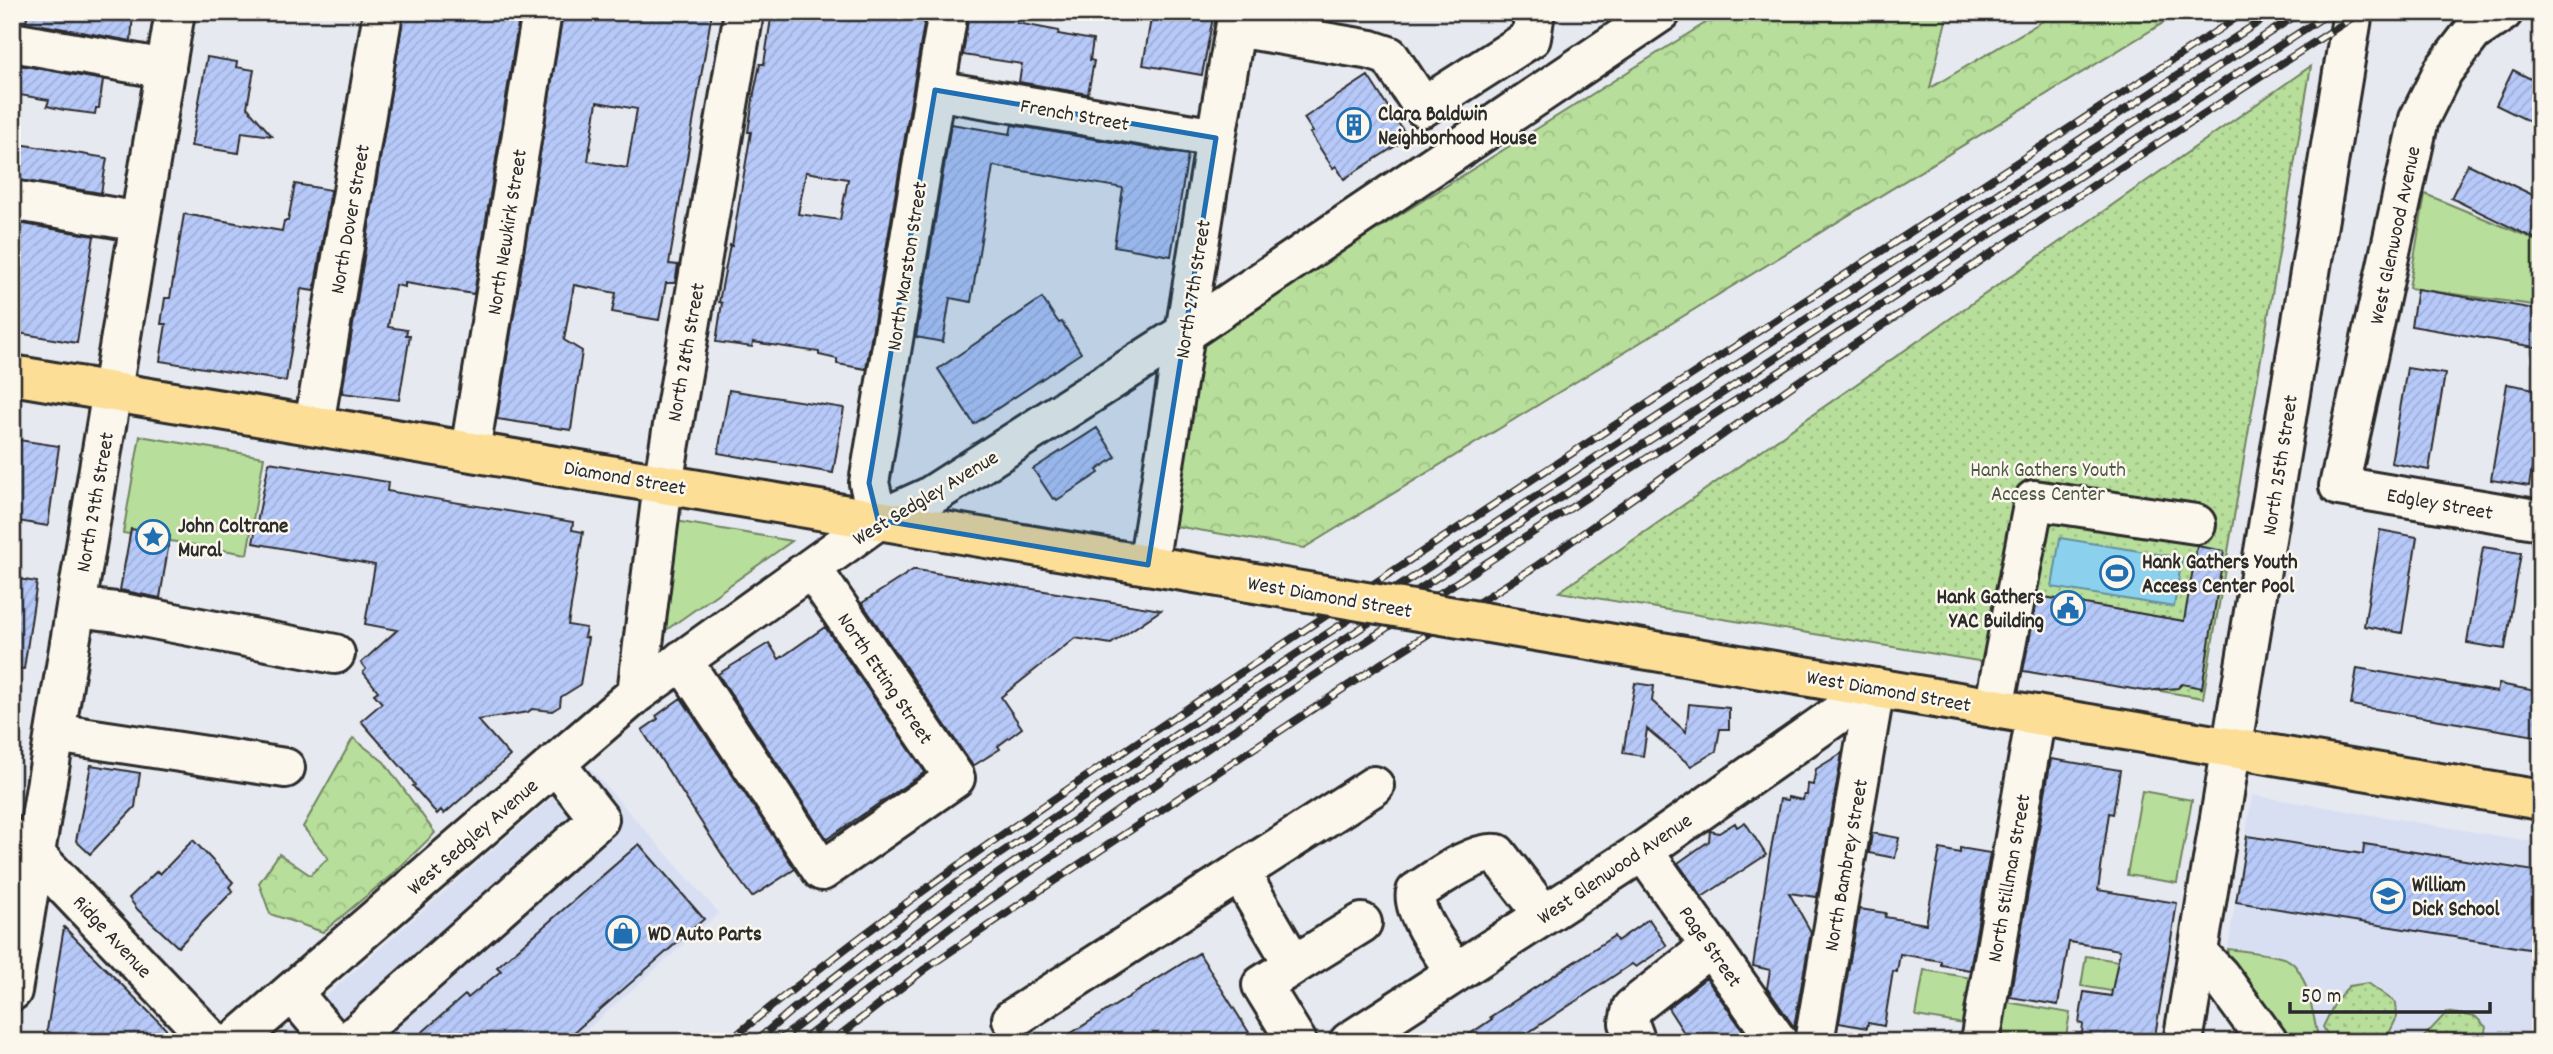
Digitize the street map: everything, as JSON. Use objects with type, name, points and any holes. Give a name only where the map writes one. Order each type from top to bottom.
[{"type":"main road","name":"Diamond Street","points":[[12,375],[1237,580]]},
{"type":"main road","name":"West Diamond Street","points":[[1237,580],[2541,800]]},
{"type":"street","name":"North 29th Street","points":[[12,991],[23,843],[55,733],[176,12]]},
{"type":"street","name":"North Dover Street","points":[[314,425],[383,12]]},
{"type":"street","name":"North Newkirk Street","points":[[470,452],[542,12]]},
{"type":"street","name":"North 28th Street","points":[[637,693],[663,484],[744,12]]},
{"type":"street","name":"North Marston Street","points":[[878,520],[869,483],[948,12]]},
{"type":"street","points":[[1237,20],[1389,56],[1423,107],[1531,38],[1535,12]]},
{"type":"street","name":"West Sedgley Avenue","points":[[234,1042],[637,693],[682,660],[878,520],[929,497],[1185,333],[1661,12]]},
{"type":"street","name":"North 25th Street","points":[[2183,1042],[2353,12]]},
{"type":"street","name":"West Glenwood Avenue","points":[[2339,486],[2419,119],[2443,71],[2458,51],[2473,32],[2503,12]]},
{"type":"street","name":"North 27th Street","points":[[1148,565],[1237,20]]},
{"type":"street","points":[[12,42],[166,69]]},
{"type":"street","name":"French Street","points":[[935,90],[1216,138]]},
{"type":"street","points":[[12,200],[140,222]]},
{"type":"street","name":"Edgley Street","points":[[2339,486],[2541,520]]},
{"type":"street","points":[[1994,708],[2034,500],[2196,524]]},
{"type":"street","name":"North Etting Street","points":[[682,660],[822,871],[955,778],[812,569]]},
{"type":"street","points":[[76,607],[117,612],[335,654]]},
{"type":"street","name":"West Glenwood Avenue","points":[[1349,1042],[1643,851],[1875,688]]},
{"type":"street","name":"North Bambrey Street","points":[[1814,1042],[1875,688]]},
{"type":"street","name":"North Stillman Street","points":[[1980,1042],[2036,715]]},
{"type":"street","points":[[55,733],[285,768]]},
{"type":"street","points":[[348,1042],[600,819],[555,764]]},
{"type":"street","points":[[1012,1019],[1374,786]]},
{"type":"street","name":"Ridge Avenue","points":[[23,843],[213,1042]]},
{"type":"street","name":"Page Street","points":[[1643,851],[1778,1042]]},
{"type":"street","points":[[1456,972],[1428,930],[1415,899],[1416,892],[1472,859],[1490,852],[1497,854],[1544,915]]},
{"type":"street","points":[[1240,873],[1294,965]]},
{"type":"street","points":[[1297,1042],[1262,985],[1362,923]]},
{"type":"street","points":[[1636,1042],[1629,1023],[1632,1008],[1711,946]]},
{"type":"street","points":[[2198,953],[2219,975],[2268,1042]]},
{"type":"street","points":[[292,992],[334,1042]]},
{"type":"highlighted area","points":[[935,90],[1216,138],[1148,565],[878,520],[869,483]]},
{"type":"shaded area","points":[[588,766],[719,913],[573,1042],[281,1042],[278,1038]]},
{"type":"shaded area","name":"William Dick School","points":[[2252,795],[2541,843],[2541,1042],[2280,1042],[2225,965]]},
{"type":"green space","points":[[1723,12],[1948,12],[1930,88],[2058,12],[2181,12],[1304,548],[1169,525],[1202,339]]},
{"type":"green space","name":"Hank Gathers Youth Access Center","points":[[2311,66],[2203,698],[1559,592]]},
{"type":"green space","points":[[2425,194],[2541,242],[2541,306],[2409,288]]},
{"type":"green space","points":[[140,436],[264,457],[247,554],[123,533]]},
{"type":"green space","points":[[675,521],[792,541],[662,633]]},
{"type":"green space","points":[[353,738],[384,762],[435,833],[395,872],[323,932],[270,914],[259,883],[279,854],[310,875],[328,858],[303,827]]},
{"type":"green space","points":[[2142,791],[2192,800],[2177,883],[2127,875]]},
{"type":"green space","points":[[2228,949],[2276,956],[2295,966],[2301,974],[2309,997],[2319,1042],[2280,1042],[2225,965]]},
{"type":"green space","points":[[2086,956],[2163,968],[2158,999],[2081,986]]},
{"type":"green space","points":[[1924,970],[1972,978],[1964,1024],[1916,1016]]},
{"type":"green space","points":[[2368,983],[2396,1003],[2397,1017],[2385,1042],[2344,1042],[2330,1039],[2323,1027],[2336,1000],[2349,986]]},
{"type":"green space","points":[[2001,1001],[2070,1013],[2065,1042],[1993,1042]]},
{"type":"green space","points":[[2447,1012],[2476,1017],[2486,1027],[2483,1042],[2423,1042],[2422,1039]]},
{"type":"water","name":"Hank Gathers Youth Access Center Pool","points":[[2060,538],[2182,558],[2174,607],[2052,587]]},
{"type":"building","points":[[28,12],[133,12],[131,41],[26,22]]},
{"type":"building","points":[[404,12],[520,12],[474,294],[405,283],[405,287],[395,285],[388,327],[407,330],[406,335],[410,335],[399,400],[342,393]]},
{"type":"building","points":[[563,12],[712,12],[669,264],[678,265],[675,283],[666,283],[659,320],[612,312],[616,293],[574,285],[564,340],[582,351],[571,430],[497,419]],"holes":[[[597,102],[637,109],[627,168],[588,161]]]},
{"type":"building","points":[[772,12],[926,12],[866,369],[837,364],[837,359],[819,355],[819,352],[753,342],[752,347],[716,342],[722,303],[719,302],[730,245],[732,246],[751,132],[748,132],[754,93],[760,64],[764,64]],"holes":[[[806,172],[848,179],[840,220],[798,214]]]},
{"type":"building","points":[[969,12],[1018,15],[1017,23],[1093,40],[1090,60],[1094,61],[1088,94],[1019,82],[1022,64],[963,55]]},
{"type":"building","points":[[1180,12],[1214,12],[1202,75],[1143,65],[1152,13],[1180,18]]},
{"type":"building","points":[[207,57],[237,62],[236,67],[254,70],[247,107],[272,136],[242,132],[239,153],[191,146]]},
{"type":"building","points":[[19,65],[103,80],[99,108],[96,108],[95,114],[64,110],[47,106],[49,100],[14,94]]},
{"type":"building","points":[[2513,70],[2541,84],[2541,127],[2496,105]]},
{"type":"building","name":"Clara Baldwin Neighborhood House","points":[[1368,76],[1408,138],[1344,179],[1336,166],[1333,168],[1310,133],[1313,132],[1304,118]]},
{"type":"building","points":[[951,124],[1010,134],[1012,125],[1188,155],[1171,256],[1114,246],[1123,188],[993,166],[971,302],[950,298],[943,342],[916,337]]},
{"type":"building","points":[[12,143],[107,158],[101,193],[12,179]]},
{"type":"building","points":[[2468,164],[2541,199],[2541,242],[2451,198]]},
{"type":"building","points":[[295,184],[331,190],[314,291],[301,289],[286,381],[160,361],[166,324],[161,324],[165,298],[170,298],[184,214],[282,231],[284,221],[288,221]]},
{"type":"building","points":[[12,222],[94,236],[77,343],[12,332],[12,272],[16,248],[12,248]]},
{"type":"building","points":[[2417,289],[2541,310],[2541,348],[2411,326]]},
{"type":"building","points":[[1042,298],[1059,323],[1062,322],[1081,353],[974,424],[938,369]]},
{"type":"building","points":[[2407,368],[2445,374],[2429,470],[2391,463]]},
{"type":"building","points":[[2507,384],[2541,390],[2541,415],[2529,486],[2491,480]]},
{"type":"building","points":[[729,390],[844,408],[833,473],[718,453]]},
{"type":"building","points":[[1097,428],[1116,457],[1097,470],[1099,473],[1057,500],[1053,499],[1033,469]]},
{"type":"building","points":[[12,439],[59,446],[48,526],[12,520]]},
{"type":"building","points":[[269,462],[388,482],[387,491],[573,522],[572,530],[583,532],[568,625],[586,628],[584,637],[588,638],[580,685],[561,697],[560,706],[552,711],[532,709],[528,712],[478,720],[510,756],[444,814],[441,810],[437,814],[413,786],[415,785],[409,776],[361,721],[382,703],[374,694],[378,691],[363,672],[366,669],[361,663],[397,630],[365,624],[375,565],[253,543]]},
{"type":"building","points":[[131,529],[170,536],[160,598],[120,590]]},
{"type":"building","points":[[2380,530],[2417,537],[2402,633],[2364,626]]},
{"type":"building","name":"Hank Gathers YAC Building","points":[[2197,546],[2224,551],[2202,688],[2182,684],[2178,688],[2145,691],[2023,671],[2038,596],[2184,621]]},
{"type":"building","points":[[2483,547],[2521,553],[2505,649],[2467,643]]},
{"type":"building","points":[[913,570],[1161,610],[1111,644],[1075,638],[1001,697],[1022,728],[998,746],[1000,749],[973,766],[862,603]]},
{"type":"building","points":[[12,578],[37,582],[24,669],[12,668]]},
{"type":"building","points":[[825,627],[925,772],[827,839],[718,674],[769,643],[779,659]]},
{"type":"building","points":[[2357,668],[2497,692],[2499,684],[2541,692],[2541,737],[2351,705]]},
{"type":"building","points":[[1635,683],[1654,686],[1652,701],[1686,732],[1689,704],[1729,708],[1729,729],[1720,729],[1716,751],[1691,766],[1647,729],[1643,756],[1623,753]]},
{"type":"building","points":[[681,698],[795,869],[752,897],[642,730]]},
{"type":"building","points":[[1842,753],[1817,897],[1789,893],[1811,932],[1794,1027],[1767,988],[1770,970],[1753,966],[1769,860],[1780,799],[1788,800],[1788,797],[1803,800],[1804,795],[1807,795],[1808,784],[1813,785],[1816,769]]},
{"type":"building","points":[[2051,759],[2120,770],[2113,814],[2109,813],[2098,890],[2177,903],[2154,1042],[2081,1042],[2083,1024],[2079,1023],[2084,992],[2111,996],[2120,950],[2069,942],[2058,1005],[2010,997]]},
{"type":"building","points":[[91,765],[140,773],[135,807],[90,854],[76,841]]},
{"type":"building","points":[[1745,822],[1766,855],[1702,897],[1678,863],[1709,841],[1710,831],[1719,833],[1735,823],[1737,827]]},
{"type":"building","points":[[1872,833],[1899,838],[1895,858],[1869,853]]},
{"type":"building","points":[[2247,836],[2363,854],[2364,844],[2541,872],[2541,951],[2236,902]]},
{"type":"building","points":[[193,840],[233,882],[229,887],[233,891],[178,947],[138,910],[129,898],[157,871],[160,874]]},
{"type":"building","points":[[639,844],[704,919],[563,1042],[411,1042],[465,995],[468,998],[501,971],[497,967]]},
{"type":"building","points":[[1960,848],[1990,853],[1970,970],[1941,965],[1941,961],[1900,954],[1897,972],[1893,971],[1884,1026],[1868,1023],[1867,1028],[1839,1023],[1859,909],[1886,913],[1885,917],[1926,924],[1940,849],[1960,853]]},
{"type":"building","points":[[1649,919],[1667,946],[1636,967],[1632,964],[1514,1042],[1458,1042],[1492,1019],[1490,1017],[1614,936],[1617,941]]},
{"type":"building","points":[[64,927],[178,1042],[58,1042],[47,1030]]},
{"type":"building","points":[[1199,953],[1255,1042],[1057,1042]]},
{"type":"building","points":[[1706,978],[1751,1042],[1690,1042],[1668,1008]]},
{"type":"railway","points":[[728,1042],[862,936],[1070,788],[1402,565],[2245,12]]},
{"type":"railway","points":[[755,1042],[792,1010],[951,887],[1252,683],[2274,12]]},
{"type":"railway","points":[[777,1042],[956,903],[1121,788],[1445,572],[1718,396],[2301,12]]},
{"type":"railway","points":[[800,1042],[952,926],[1293,689],[2331,12]]},
{"type":"railway","points":[[831,1042],[925,969],[1042,889],[1379,665],[1535,567],[1799,381],[2361,12]]},
{"type":"place","name":"Clara Baldwin Neighborhood House","points":[[1354,125]]},
{"type":"place","name":"John Coltrane Mural","points":[[153,537]]},
{"type":"place","name":"Hank Gathers Youth Access Center Pool","points":[[2117,573]]},
{"type":"place","name":"Hank Gathers YAC Building","points":[[2068,608]]},
{"type":"place","name":"William Dick School","points":[[2388,896]]},
{"type":"place","name":"WD Auto Parts","points":[[623,933]]}]
